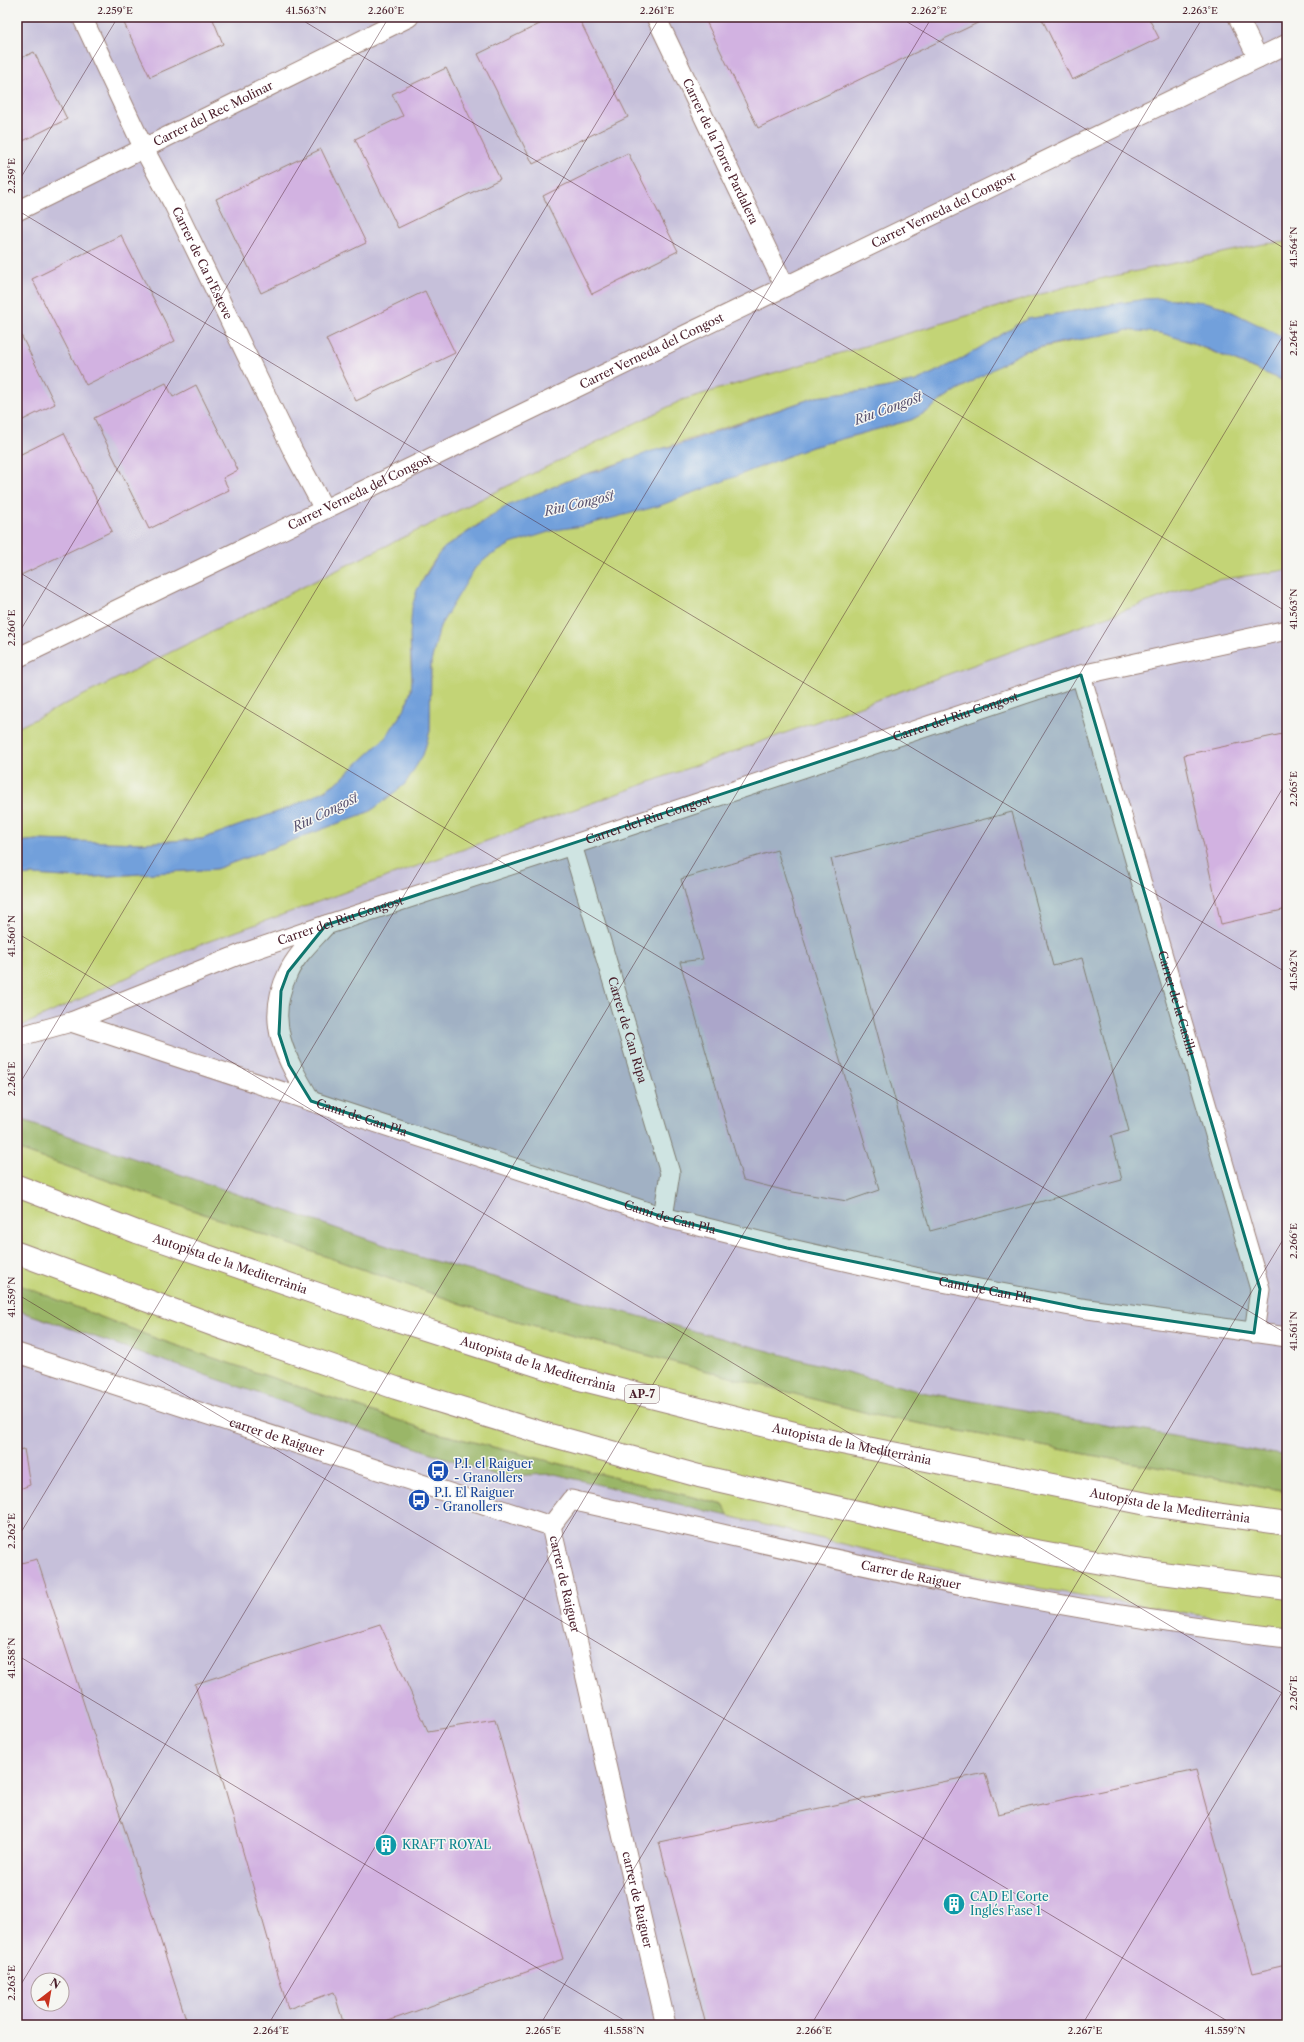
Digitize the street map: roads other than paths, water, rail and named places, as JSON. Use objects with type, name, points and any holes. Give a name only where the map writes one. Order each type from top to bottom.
[{"type":"highway","name":"Autopista de la Mediterrània","points":[[17,1186],[137,1232],[580,1379],[810,1436],[1157,1506],[1287,1524]]},
{"type":"highway","points":[[17,1253],[219,1327],[396,1388],[539,1432],[699,1476],[1003,1545],[1146,1571],[1287,1589]]},
{"type":"street","name":"Carrer de Ca n'Esteve","points":[[82,17],[144,149],[174,205],[293,451],[324,510]]},
{"type":"street","name":"Carrer del Rec Molinar","points":[[17,211],[409,17]]},
{"type":"street","name":"Carrer de la Torre Pardalera","points":[[656,17],[785,286]]},
{"type":"street","points":[[1238,17],[1258,58]]},
{"type":"street","name":"Carrer Verneda del Congost","points":[[17,658],[1287,44]]},
{"type":"street","name":"Carrer del Riu Congost","points":[[17,1037],[71,1022],[241,954],[326,925],[572,845],[1081,675],[1287,630]]},
{"type":"street","name":"Carrer de la Casilla","points":[[1081,675],[1260,1289],[1254,1332]]},
{"type":"street","name":"Carrer de Can Ripa","points":[[572,845],[670,1173],[663,1217]]},
{"type":"street","points":[[311,1101],[282,1049],[279,1034],[278,1011],[281,991],[288,972],[326,925]]},
{"type":"street","name":"Camí de Can Pla","points":[[71,1022],[663,1217],[787,1248],[923,1278],[1081,1308],[1287,1337]]},
{"type":"street","name":"carrer de Raiguer","points":[[17,1353],[551,1526],[666,2025]]},
{"type":"street","name":"Carrer de Raiguer","points":[[551,1526],[571,1500],[942,1583],[1213,1629],[1287,1638]]},
{"type":"water","name":"Riu Congost","points":[[1162,298],[1205,302],[1220,306],[1287,339],[1287,382],[1190,342],[1161,333],[1126,330],[1063,342],[1024,351],[944,398],[928,411],[911,420],[812,447],[659,506],[582,526],[555,530],[511,544],[488,557],[475,568],[440,626],[431,662],[430,731],[423,755],[405,784],[371,811],[216,869],[80,878],[34,875],[17,876],[17,842],[37,840],[141,843],[202,839],[291,807],[324,791],[340,780],[386,737],[405,708],[411,691],[412,680],[410,635],[412,607],[417,590],[438,555],[444,548],[507,506],[582,475],[599,471],[652,451],[678,445],[816,397],[879,389],[916,381],[958,361],[1027,319],[1145,299]]},
{"type":"place","name":"P.I. el Raiguer - Granollers","points":[[438,1471]]},
{"type":"place","name":"P.I. El Raiguer - Granollers","points":[[419,1500]]},
{"type":"place","name":"KRAFT ROYAL","points":[[386,1845]]},
{"type":"place","name":"CAD El Corte Inglés Fase 1","points":[[954,1904]]}]
